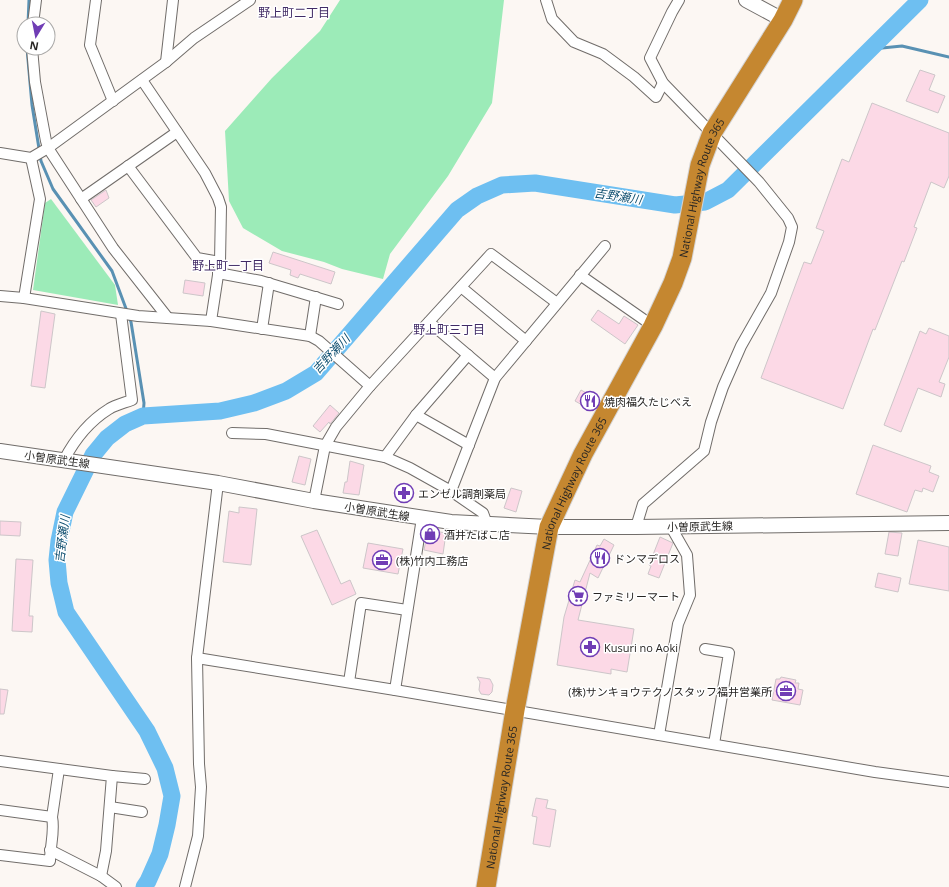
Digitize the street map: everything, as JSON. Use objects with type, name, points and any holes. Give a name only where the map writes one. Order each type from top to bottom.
[{"type":"highway","name":"National Highway Route 365","points":[[486,887],[515,710],[550,527],[583,454],[653,326],[673,283],[682,258],[700,165],[712,133],[783,20],[793,0]]},
{"type":"main road","points":[[746,0],[783,20]]},
{"type":"main road","name":"小曽原武生線","points":[[0,451],[218,483],[314,501],[451,522],[550,527],[671,527],[949,523]]},
{"type":"street","points":[[34,16],[36,0]]},
{"type":"street","points":[[96,0],[90,45],[113,101]]},
{"type":"street","points":[[166,62],[174,0]]},
{"type":"street","points":[[0,153],[31,158],[48,148],[166,62],[194,38],[250,0]]},
{"type":"street","points":[[546,0],[552,19],[574,42],[603,54],[634,77],[656,97],[663,83]]},
{"type":"street","points":[[636,527],[643,504],[704,451],[711,422],[723,387],[741,346],[771,293],[780,271],[792,228],[788,218],[759,182],[663,83],[650,58],[679,0]]},
{"type":"street","points":[[33,56],[35,82],[44,135],[48,148],[113,248],[168,318]]},
{"type":"street","points":[[142,80],[205,173],[221,207],[220,262],[211,321]]},
{"type":"street","points":[[81,199],[177,132]]},
{"type":"street","points":[[24,298],[40,199],[31,158]]},
{"type":"street","points":[[128,166],[196,258],[220,262]]},
{"type":"street","points":[[451,491],[495,378],[580,275],[606,246]]},
{"type":"street","points":[[314,501],[325,446],[336,427],[370,386],[491,254],[557,303]]},
{"type":"street","points":[[218,273],[269,283],[338,304]]},
{"type":"street","points":[[580,275],[653,326]]},
{"type":"street","points":[[262,329],[269,283]]},
{"type":"street","points":[[461,286],[526,341]]},
{"type":"street","points":[[0,296],[24,298],[121,314],[211,321],[314,339],[354,371],[370,386]]},
{"type":"street","points":[[314,339],[316,298]]},
{"type":"street","points":[[66,460],[70,449],[86,426],[110,408],[132,400],[121,314]]},
{"type":"street","points":[[429,322],[495,378]]},
{"type":"street","points":[[385,457],[416,415],[468,355]]},
{"type":"street","points":[[416,415],[469,445]]},
{"type":"street","points":[[232,433],[266,434],[385,457],[410,468],[451,491],[484,514],[487,524]]},
{"type":"street","points":[[185,887],[198,836],[201,787],[196,658],[218,483]]},
{"type":"street","points":[[395,690],[422,518]]},
{"type":"street","points":[[659,735],[678,624],[690,595],[687,555],[671,527]]},
{"type":"street","points":[[349,682],[361,603],[407,610]]},
{"type":"street","points":[[705,649],[729,653],[714,744]]},
{"type":"street","points":[[196,658],[349,682],[875,772],[949,782]]},
{"type":"street","points":[[0,761],[145,779]]},
{"type":"street","points":[[0,855],[50,861],[50,850],[54,825],[52,817],[59,769]]},
{"type":"street","points":[[101,876],[106,851],[112,776]]},
{"type":"street","points":[[110,807],[142,812]]},
{"type":"street","points":[[0,810],[52,817]]},
{"type":"street","points":[[50,850],[101,876],[116,887]]},
{"type":"green space","points":[[340,0],[504,0],[492,103],[448,176],[390,254],[383,279],[342,269],[324,262],[282,251],[243,228],[229,201],[225,131],[272,78],[320,31]]},
{"type":"green space","points":[[51,199],[115,285],[118,305],[33,290],[45,203]]},
{"type":"building","points":[[920,70],[935,75],[929,90],[945,96],[938,113],[906,101]]},
{"type":"building","points":[[872,103],[949,133],[949,176],[944,188],[931,182],[914,227],[917,228],[904,262],[902,261],[875,330],[873,329],[843,409],[761,378],[804,262],[811,264],[824,231],[816,228],[842,159],[849,162]]},
{"type":"building","points":[[106,190],[109,198],[96,207],[91,200]]},
{"type":"building","points":[[273,252],[335,272],[331,284],[300,274],[298,278],[290,275],[291,270],[269,263]]},
{"type":"building","points":[[185,280],[205,283],[203,296],[183,293]]},
{"type":"building","points":[[598,310],[619,324],[624,316],[638,325],[625,344],[591,320]]},
{"type":"building","points":[[41,311],[55,314],[45,388],[31,386]]},
{"type":"building","points":[[929,328],[949,336],[949,357],[939,382],[945,384],[941,397],[918,388],[901,432],[884,425],[920,331],[926,334]]},
{"type":"building","points":[[581,390],[599,400],[593,411],[575,401]]},
{"type":"building","points":[[330,405],[339,413],[330,424],[329,422],[320,432],[313,426]]},
{"type":"building","points":[[873,445],[931,466],[929,472],[939,476],[933,492],[923,488],[922,492],[915,490],[907,512],[856,494]]},
{"type":"building","points":[[299,456],[311,459],[305,485],[292,482]]},
{"type":"building","points":[[350,461],[364,465],[359,495],[343,493],[345,482],[347,482]]},
{"type":"building","points":[[511,488],[522,491],[516,512],[504,508]]},
{"type":"building","points":[[239,507],[257,509],[251,565],[223,562],[229,511],[239,513]]},
{"type":"building","points":[[0,521],[21,522],[20,536],[0,535]]},
{"type":"building","points":[[317,530],[341,584],[350,580],[356,594],[332,605],[301,536]]},
{"type":"building","points":[[428,530],[446,533],[443,554],[424,550]]},
{"type":"building","points":[[889,532],[902,533],[898,556],[885,554]]},
{"type":"building","points":[[660,537],[673,543],[659,578],[648,574],[651,566],[649,565]]},
{"type":"building","points":[[604,539],[614,545],[598,578],[590,573],[578,620],[634,629],[627,672],[611,669],[611,674],[557,665],[564,617],[575,580],[580,582],[597,545],[600,546]]},
{"type":"building","points":[[918,540],[949,547],[949,591],[909,584]]},
{"type":"building","points":[[368,543],[403,549],[398,574],[363,568]]},
{"type":"building","points":[[16,559],[33,560],[29,616],[33,616],[32,632],[12,631]]},
{"type":"building","points":[[878,573],[901,578],[898,592],[875,587]]},
{"type":"building","points":[[477,677],[490,679],[493,685],[492,692],[489,695],[481,694],[479,690],[480,682]]},
{"type":"building","points":[[781,677],[796,680],[795,683],[799,683],[798,689],[803,690],[800,705],[772,700],[776,679],[780,679]]},
{"type":"building","points":[[0,689],[8,690],[4,714],[0,714]]},
{"type":"building","points":[[536,798],[548,800],[546,808],[556,810],[550,847],[533,844],[537,817],[532,816]]},
{"type":"waterway","points":[[28,16],[29,0]]},
{"type":"waterway","name":"吉野瀬川","points":[[144,887],[160,854],[167,825],[172,796],[165,768],[147,731],[66,612],[59,583],[57,560],[65,512],[93,455],[107,438],[125,424],[143,416],[220,411],[254,403],[286,391],[316,373],[457,210],[477,196],[502,185],[535,183],[675,205],[705,202],[728,190],[920,0]]},
{"type":"waterway","points":[[870,50],[902,46],[949,57]]},
{"type":"waterway","points":[[28,56],[32,105],[41,161],[53,189],[112,271],[131,322],[144,403],[143,416]]},
{"type":"place","name":"焼肉福久たじべえ","points":[[590,401]]},
{"type":"place","name":"エンゼル調剤薬局","points":[[404,493]]},
{"type":"place","name":"酒井たばこ店","points":[[430,534]]},
{"type":"place","name":"ドンマデロス","points":[[600,558]]},
{"type":"place","name":"(株)竹内工務店","points":[[382,560]]},
{"type":"place","name":"ファミリーマート","points":[[578,596]]},
{"type":"place","name":"Kusuri no Aoki","points":[[590,647]]},
{"type":"place","name":"(株)サンキョウテクノスタッフ福井営業所","points":[[786,691]]},
{"type":"district","name":"野上町二丁目","points":[[294,12]]},
{"type":"district","name":"野上町一丁目","points":[[228,265]]},
{"type":"district","name":"野上町三丁目","points":[[449,329]]}]
